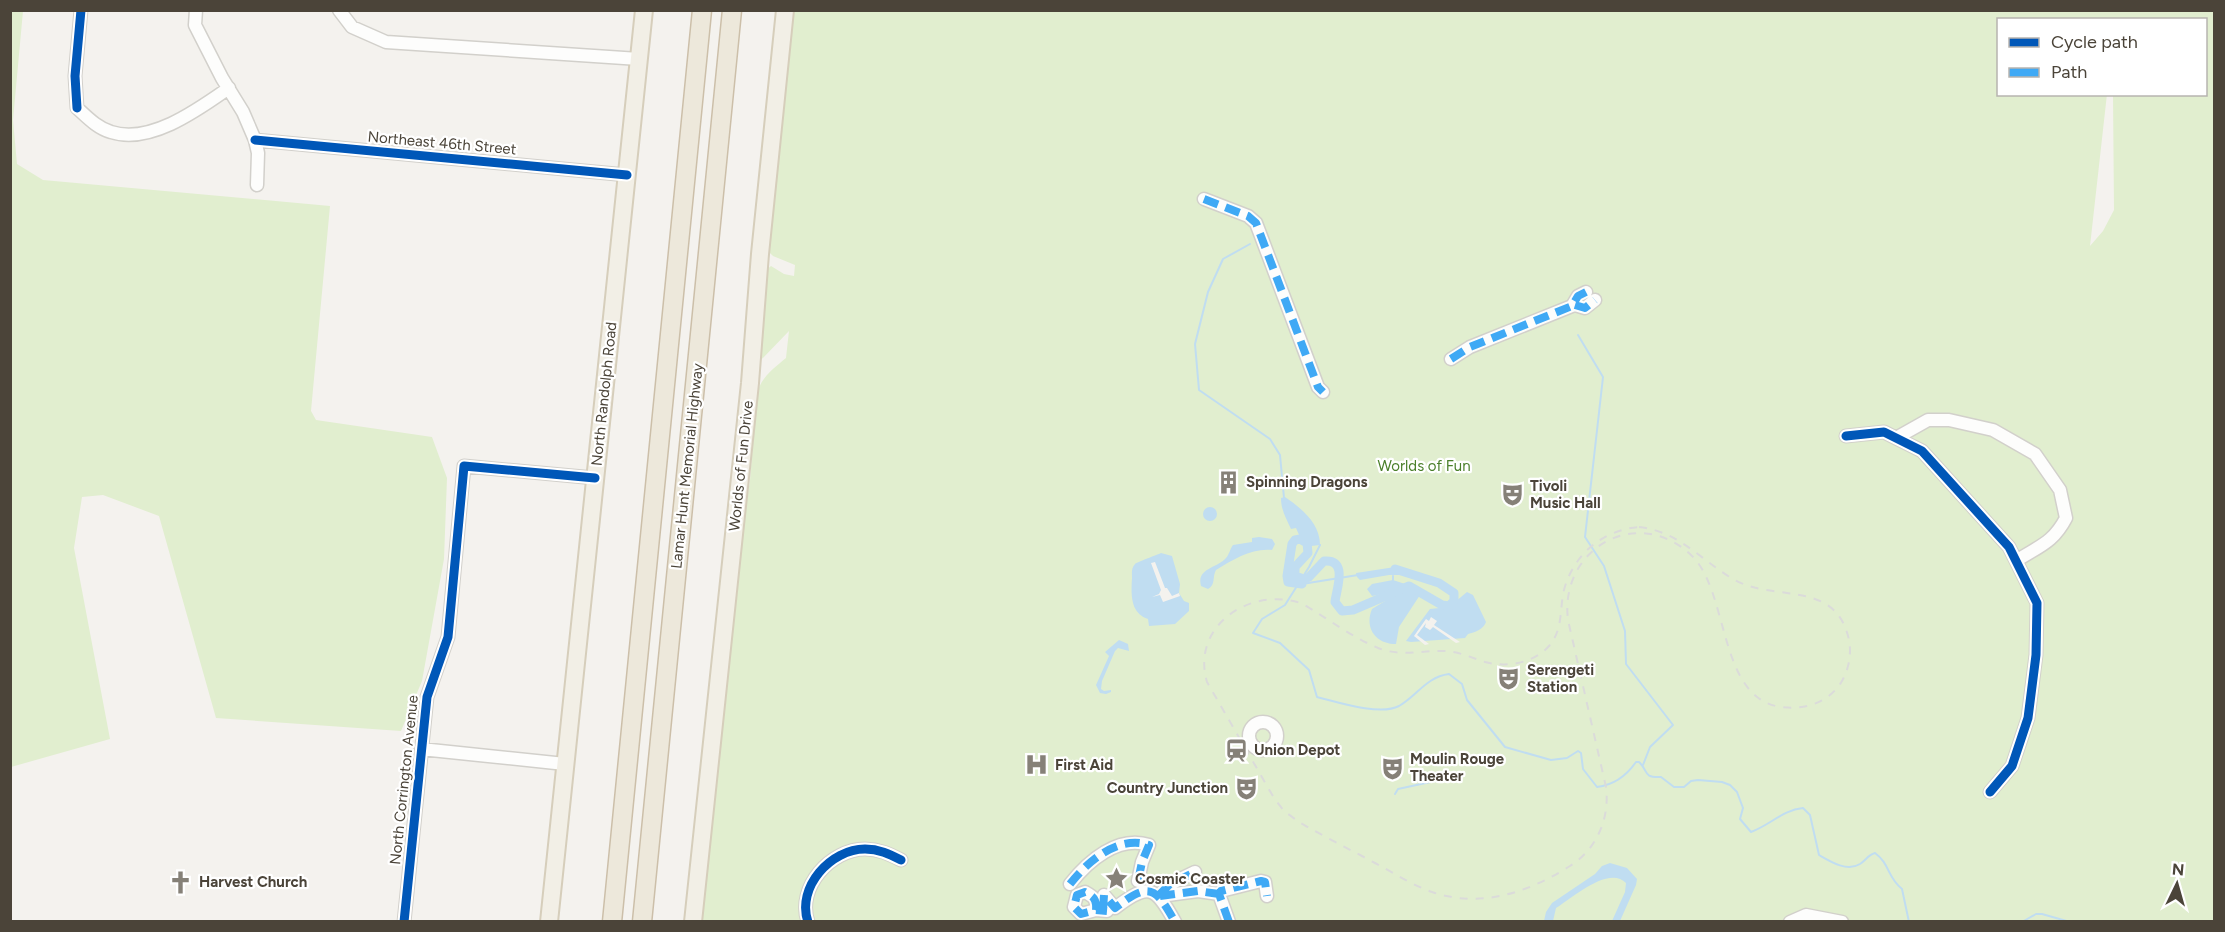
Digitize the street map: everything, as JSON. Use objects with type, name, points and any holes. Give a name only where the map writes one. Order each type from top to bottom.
[{"type":"highway","name":"Lamar Hunt Memorial Highway","points":[[612,921],[702,10]]},
{"type":"highway","name":"Lamar Hunt Memorial Highway","points":[[642,921],[732,10]]},
{"type":"main road","name":"North Randolph Road","points":[[549,921],[644,10]]},
{"type":"main road","name":"Worlds of Fun Drive","points":[[693,921],[737,508],[785,10]]},
{"type":"street","points":[[81,10],[74,110],[100,128],[123,135],[137,135],[168,125],[201,108],[229,88]]},
{"type":"street","points":[[196,10],[195,25],[222,78],[243,112],[255,140],[258,153],[257,185]]},
{"type":"street","points":[[339,10],[352,27],[386,42],[639,59]]},
{"type":"street","name":"Northeast 46th Street","points":[[255,140],[627,175]]},
{"type":"street","points":[[1204,199],[1248,216],[1256,223],[1318,387],[1323,392]]},
{"type":"street","points":[[1451,358],[1470,347],[1575,305],[1585,308],[1590,296]]},
{"type":"street","points":[[1896,438],[1928,420],[1949,420],[1994,430],[2035,454],[2060,490],[2067,518],[2060,531],[2048,543],[2016,561]]},
{"type":"street","points":[[1846,436],[1884,432],[1922,452],[2009,547],[2037,603],[2036,655],[2028,718],[2012,766],[1990,792]]},
{"type":"street","name":"North Corrington Avenue","points":[[404,921],[427,697],[448,637],[464,466],[595,478]]},
{"type":"street","points":[[421,749],[565,764]]},
{"type":"street","points":[[1070,884],[1077,875],[1107,850],[1144,843],[1149,845],[1142,862],[1140,888]]},
{"type":"street","points":[[808,921],[805,912],[806,898],[816,874],[844,853],[857,849],[874,850],[901,860]]},
{"type":"street","points":[[1160,896],[1170,884],[1195,872]]},
{"type":"street","points":[[1140,888],[1160,896],[1198,891],[1219,894],[1236,886],[1261,881],[1265,882],[1268,896]]},
{"type":"street","points":[[1106,910],[1140,888]]},
{"type":"street","points":[[1219,894],[1229,921]]},
{"type":"street","points":[[1160,896],[1175,921]]},
{"type":"street","points":[[1790,921],[1806,915],[1842,921]]},
{"type":"green space","points":[[10,11],[23,11],[13,120],[17,164],[43,180],[330,206],[311,411],[316,420],[432,437],[447,478],[444,559],[422,681],[401,731],[216,718],[159,516],[103,495],[82,497],[74,548],[110,739],[11,767]]},
{"type":"green space","name":"Worlds of Fun","points":[[792,11],[2214,11],[2214,921],[702,922],[739,557],[750,480],[757,395],[764,379],[786,358],[789,331],[759,362],[765,271],[771,266],[784,274],[794,276],[795,265],[773,256],[768,251]],"holes":[[[1997,18],[2207,18],[2207,96],[2113,96],[2114,210],[2103,231],[2090,246],[2107,96],[1997,96]]]},
{"type":"water","points":[[1285,497],[1303,511],[1313,523],[1320,545],[1311,546],[1296,540],[1295,538],[1300,537],[1296,528],[1291,529],[1284,514],[1281,498]]},
{"type":"water","points":[[1210,507],[1215,509],[1217,514],[1215,519],[1210,521],[1205,519],[1203,514],[1205,509]]},
{"type":"water","points":[[1252,538],[1272,539],[1275,544],[1272,550],[1257,551],[1236,558],[1216,570],[1213,583],[1208,589],[1201,586],[1202,575],[1226,558],[1233,545],[1252,542]]},
{"type":"water","points":[[1161,553],[1172,556],[1180,584],[1179,593],[1184,601],[1189,603],[1189,611],[1175,624],[1149,626],[1148,619],[1138,612],[1133,602],[1132,569],[1137,563]]},
{"type":"water","points":[[1395,567],[1406,571],[1404,575],[1360,580],[1356,573]]},
{"type":"water","points":[[1393,580],[1408,585],[1420,595],[1399,627],[1396,644],[1383,641],[1374,634],[1370,622],[1372,609],[1385,601],[1386,596],[1382,594],[1372,596],[1367,589],[1372,584]]},
{"type":"water","points":[[1467,592],[1473,595],[1486,622],[1481,629],[1468,634],[1465,638],[1406,641],[1430,609],[1449,607]]},
{"type":"water","points":[[1119,640],[1128,644],[1129,651],[1118,648],[1115,651],[1102,681],[1101,689],[1111,690],[1111,692],[1100,693],[1096,685],[1109,656],[1105,652]]},
{"type":"water","points":[[1610,863],[1627,868],[1637,879],[1620,921],[1612,921],[1625,892],[1626,883],[1619,878],[1610,878],[1601,880],[1581,891],[1556,908],[1553,921],[1544,921],[1546,912],[1552,903],[1595,874],[1602,866]]},
{"type":"pier","points":[[1155,562],[1165,588],[1172,596],[1179,593],[1180,596],[1163,602],[1160,595],[1152,597],[1159,594],[1161,590],[1151,563]]},
{"type":"pier","points":[[1431,617],[1437,621],[1434,625],[1460,642],[1456,643],[1433,627],[1430,630],[1425,627],[1426,623],[1417,635],[1429,644],[1425,645],[1414,636],[1426,619],[1429,621]]},
{"type":"waterway","points":[[1250,244],[1223,259],[1208,292],[1195,344],[1199,390],[1270,439],[1280,455],[1284,498]]},
{"type":"waterway","points":[[1578,335],[1603,377],[1585,537],[1604,566],[1625,631],[1626,664],[1673,725],[1650,747],[1643,765]]},
{"type":"waterway","points":[[1302,584],[1288,582],[1287,576],[1292,544],[1295,540],[1300,539],[1307,543],[1308,553],[1295,567],[1295,576],[1304,579],[1309,577],[1324,561],[1332,562],[1339,570],[1335,602],[1342,611],[1353,610],[1409,586],[1442,605],[1449,606],[1454,601],[1454,593],[1439,583],[1395,569]]},
{"type":"waterway","points":[[1320,545],[1285,605],[1262,619],[1253,633],[1280,643],[1309,670],[1317,697],[1370,709],[1391,709],[1405,702],[1434,679],[1449,674],[1462,684],[1467,700],[1505,747],[1551,760],[1567,758],[1578,751],[1581,753],[1583,769],[1597,787],[1620,779],[1636,762],[1642,765],[1648,775],[1661,777],[1674,787],[1684,787],[1691,781],[1698,780],[1722,782],[1730,785],[1737,792],[1743,808],[1740,819],[1751,832],[1789,812],[1803,808],[1810,815],[1819,855],[1844,867],[1860,864],[1875,853],[1880,857],[1902,889],[1909,922]]},
{"type":"waterway","points":[[1302,584],[1358,575]]},
{"type":"waterway","points":[[1395,794],[1398,789],[1435,781]]},
{"type":"waterway","points":[[2022,922],[2036,914],[2070,922]]},
{"type":"railway","points":[[1639,527],[1666,534],[1689,547],[1733,579],[1749,586],[1801,595],[1831,608],[1842,621],[1849,640],[1847,671],[1838,687],[1820,702],[1797,708],[1781,707],[1760,699],[1745,685],[1735,664],[1713,593],[1703,571],[1691,555],[1670,540],[1648,534],[1626,534],[1606,542],[1589,555],[1576,573],[1568,595],[1568,620],[1606,787],[1606,810],[1600,832],[1588,851],[1570,866],[1521,890],[1504,895],[1468,899],[1432,892],[1299,822],[1284,811],[1274,798],[1207,682],[1204,661],[1208,643],[1217,627],[1230,614],[1247,605],[1265,600],[1284,600],[1303,604],[1359,639],[1386,651],[1451,652],[1493,664],[1520,663],[1536,657],[1553,640],[1558,628],[1567,581],[1581,557],[1600,540],[1625,529],[1639,527]]},
{"type":"marked path","points":[[1204,199],[1248,216],[1256,223],[1318,387],[1323,392]]},
{"type":"marked path","points":[[1451,359],[1470,347],[1572,306],[1578,296],[1586,292]]},
{"type":"marked path","points":[[1575,305],[1585,308],[1595,300]]},
{"type":"marked path","points":[[1070,884],[1105,852],[1115,847],[1137,843],[1149,845],[1138,881]]},
{"type":"marked path","points":[[1159,895],[1170,884],[1195,872]]},
{"type":"marked path","points":[[1229,922],[1219,894],[1221,891],[1261,881],[1265,882],[1267,896]]},
{"type":"marked path","points":[[1160,896],[1198,891],[1219,894]]},
{"type":"marked path","points":[[1096,910],[1096,903],[1091,895],[1085,892],[1077,895],[1074,907],[1081,914],[1096,910],[1107,911]]},
{"type":"marked path","points":[[1103,910],[1104,895],[1115,908],[1136,894],[1150,892],[1162,901],[1175,922]]},
{"type":"cycle path","points":[[77,108],[75,76],[81,10]]},
{"type":"cycle path","points":[[255,140],[627,175]]},
{"type":"cycle path","points":[[1846,436],[1884,432],[1922,451],[2009,547],[2037,603],[2036,655],[2028,718],[2012,766],[1990,792]]},
{"type":"cycle path","points":[[404,922],[427,697],[448,637],[464,466],[595,478]]},
{"type":"cycle path","points":[[808,922],[807,896],[812,884],[819,872],[840,855],[865,849],[879,851],[901,860]]},
{"type":"place","name":"Spinning Dragons","points":[[1228,482]]},
{"type":"place","name":"Tivoli Music Hall","points":[[1512,495]]},
{"type":"place","name":"Serengeti Station","points":[[1509,679]]},
{"type":"place","name":"Union Depot","points":[[1236,750]]},
{"type":"place","name":"First Aid","points":[[1037,765]]},
{"type":"place","name":"Moulin Rouge Theater","points":[[1392,768]]},
{"type":"place","name":"Country Junction","points":[[1246,788]]},
{"type":"place","name":"Cosmic Coaster","points":[[1117,879]]},
{"type":"place","name":"Harvest Church","points":[[181,882]]}]
